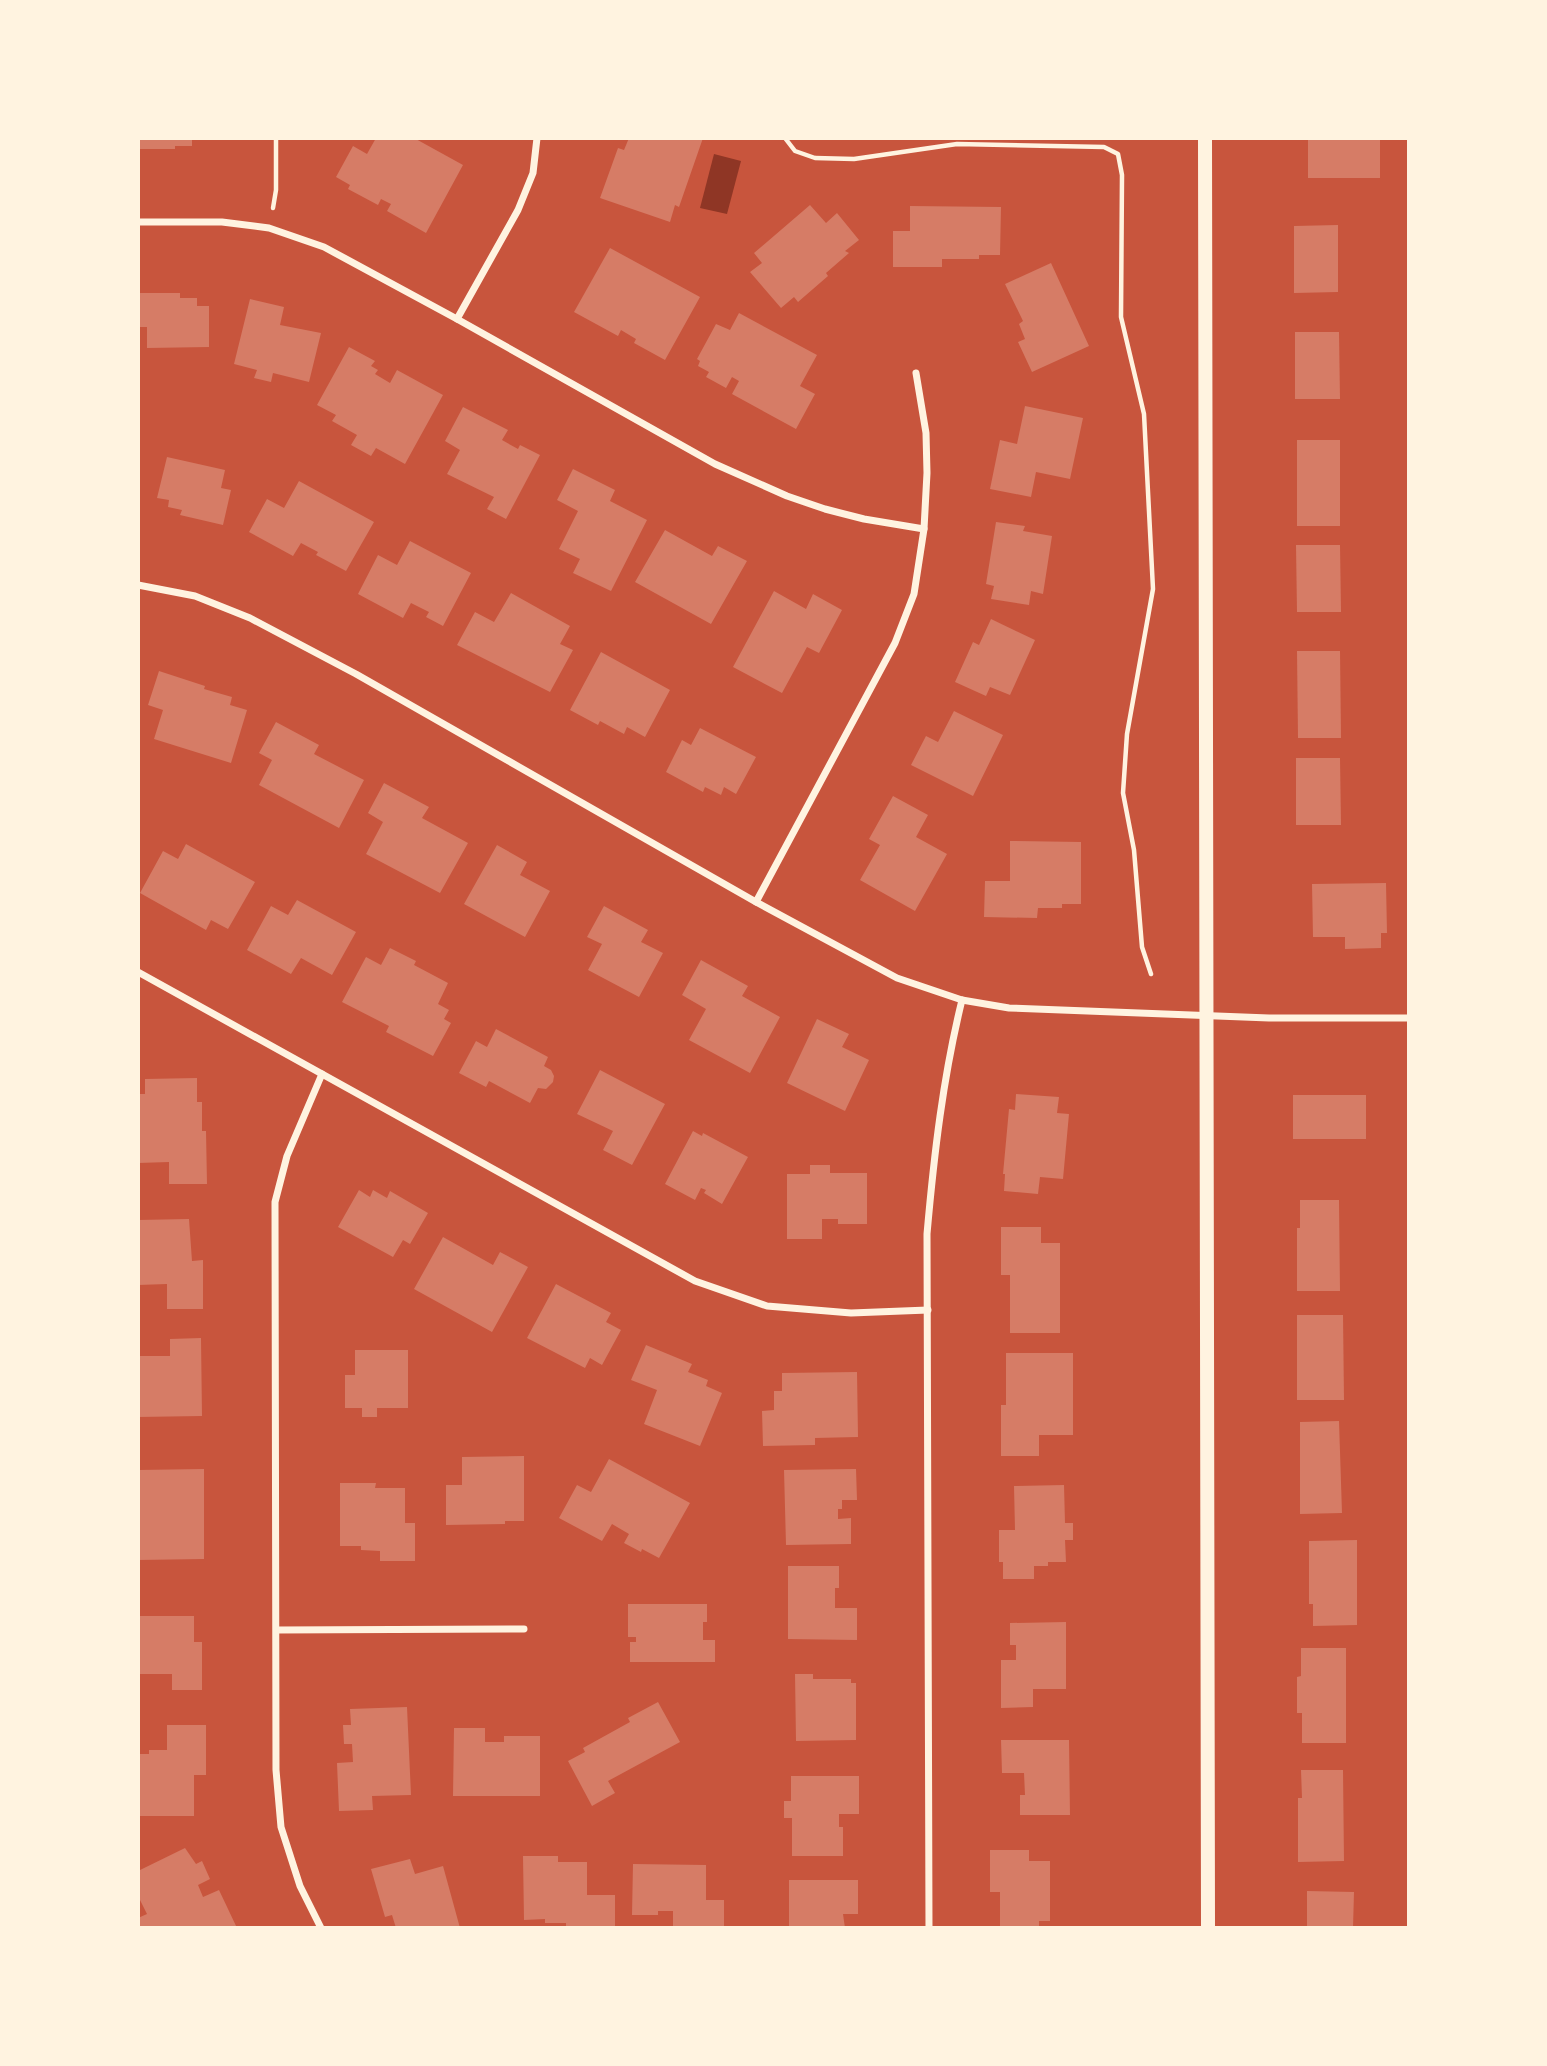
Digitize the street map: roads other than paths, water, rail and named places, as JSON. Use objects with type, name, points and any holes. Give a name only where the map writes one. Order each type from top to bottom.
[{"type":"main road","points":[[1205,138],[1208,1928]]},
{"type":"street","points":[[457,319],[518,210],[533,173],[537,138]]},
{"type":"street","points":[[138,222],[222,222],[269,228],[324,247],[715,464],[825,509],[924,529]]},
{"type":"street","points":[[756,902],[895,643],[914,593],[924,529],[927,453],[916,373]]},
{"type":"street","points":[[138,584],[195,596],[250,618],[368,681],[756,902],[897,978],[962,1000],[1009,1008],[1269,1018],[1409,1018]]},
{"type":"street","points":[[138,972],[695,1281],[767,1306],[851,1313],[928,1310]]},
{"type":"street","points":[[929,1928],[927,1234],[933,1158],[950,1050],[962,1000]]},
{"type":"street","points":[[321,1928],[300,1886],[281,1828],[276,1770],[275,1202],[287,1156],[322,1074]]},
{"type":"street","points":[[277,1630],[524,1629]]}]
